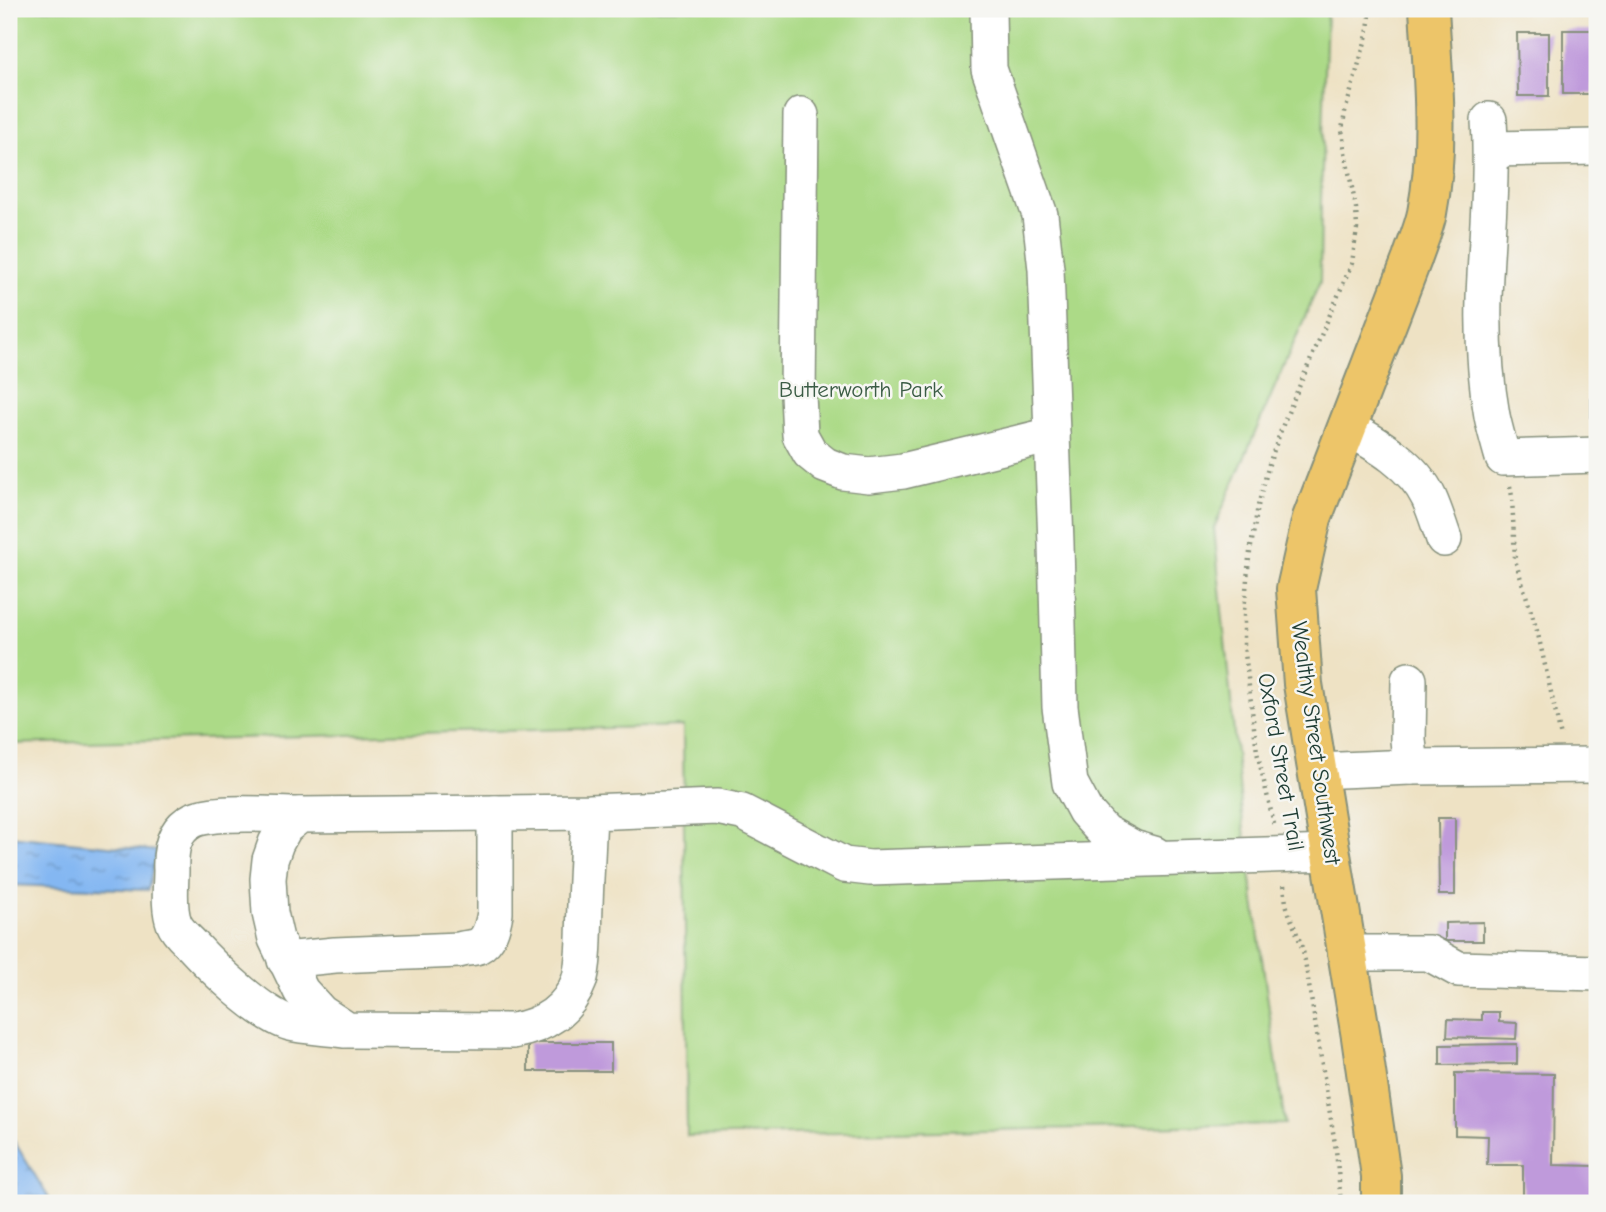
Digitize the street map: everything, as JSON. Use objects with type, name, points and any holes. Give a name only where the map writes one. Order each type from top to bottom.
[{"type":"main road","name":"Wealthy Street Southwest","points":[[1381,1203],[1381,1176],[1361,1037],[1303,684],[1296,589],[1312,518],[1412,259],[1426,215],[1432,172],[1435,114],[1429,9]]},
{"type":"street","points":[[988,9],[989,69],[1040,215],[1046,269],[1060,707],[1070,783],[1085,811],[1104,832],[1133,848],[1167,858]]},
{"type":"street","points":[[801,115],[798,395],[800,435],[810,453],[825,466],[843,472],[886,474],[1052,435]]},
{"type":"street","points":[[1591,455],[1503,458],[1492,418],[1487,379],[1484,335],[1485,275],[1490,134],[1597,147]]},
{"type":"street","points":[[1346,427],[1367,438],[1413,474],[1429,496],[1444,539]]},
{"type":"street","points":[[1409,680],[1408,740],[1411,767]]},
{"type":"street","points":[[1317,771],[1583,765]]},
{"type":"street","points":[[589,812],[583,951],[579,980],[569,1000],[556,1013],[528,1029],[347,1030],[289,1023],[266,1011],[226,979],[174,924],[170,853],[173,842],[184,826],[200,817],[215,815],[589,812],[717,807],[742,812],[844,865],[870,868],[1330,853]]},
{"type":"street","points":[[285,960],[335,955],[459,950],[479,946],[487,938],[495,913],[495,813]]},
{"type":"street","points":[[300,815],[285,827],[270,860],[270,913],[276,939],[301,992],[321,1013],[347,1030]]},
{"type":"street","points":[[1346,953],[1429,953],[1458,969],[1597,973]]},
{"type":"path","name":"Oxford Street Trail","points":[[1341,1203],[1336,1150],[1304,955],[1300,937],[1286,903],[1283,873],[1257,752],[1247,678],[1244,611],[1249,558],[1269,464],[1283,422],[1354,254],[1356,208],[1342,130],[1371,9]]},
{"type":"path","points":[[1503,458],[1512,496],[1515,560],[1538,634],[1561,738],[1583,765]]},
{"type":"green space","name":"Butterworth Park","points":[[9,9],[1327,9],[1320,282],[1214,528],[1242,815],[1285,1124],[687,1136],[683,726],[9,744]]},
{"type":"water","points":[[9,836],[157,851],[148,890],[9,885]]},
{"type":"water","points":[[9,1133],[52,1203],[9,1203]]},
{"type":"building","points":[[1563,30],[1593,30],[1593,94],[1563,94]]},
{"type":"building","points":[[1517,33],[1549,33],[1549,96],[1518,96]]},
{"type":"building","points":[[1591,347],[1597,347],[1597,417],[1591,417]]},
{"type":"building","points":[[1438,818],[1455,818],[1455,895],[1439,895]]},
{"type":"building","points":[[1483,922],[1483,941],[1445,941],[1445,923]]},
{"type":"building","points":[[1482,1012],[1499,1012],[1499,1022],[1517,1023],[1516,1039],[1447,1037],[1448,1019],[1482,1020]]},
{"type":"building","points":[[528,1043],[611,1043],[611,1071],[528,1071]]},
{"type":"building","points":[[1517,1044],[1517,1064],[1440,1065],[1440,1045]]},
{"type":"building","points":[[1455,1073],[1554,1074],[1553,1165],[1597,1166],[1597,1203],[1523,1203],[1523,1165],[1487,1165],[1488,1136],[1455,1135]]}]
